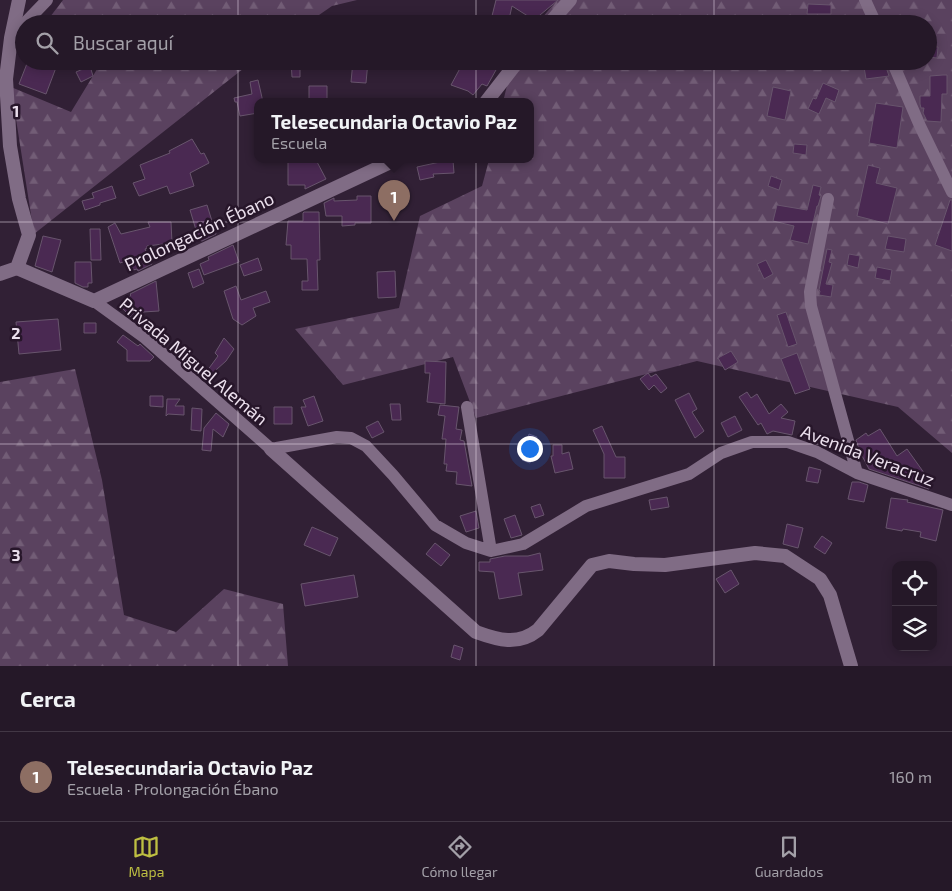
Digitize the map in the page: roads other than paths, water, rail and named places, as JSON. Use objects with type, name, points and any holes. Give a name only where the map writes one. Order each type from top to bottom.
[{"type":"street","points":[[16,15],[19,0]]},
{"type":"street","points":[[33,15],[47,0]]},
{"type":"street","points":[[556,15],[570,0]]},
{"type":"street","points":[[865,0],[872,15]]},
{"type":"street","points":[[15,19],[6,79],[10,146],[19,199],[29,235],[17,268]]},
{"type":"street","points":[[11,38],[15,34]]},
{"type":"street","points":[[489,98],[511,70]]},
{"type":"street","points":[[896,70],[952,192]]},
{"type":"street","name":"Prolongación Ébano","points":[[94,301],[389,163]]},
{"type":"street","points":[[828,199],[810,292],[811,306],[857,473]]},
{"type":"street","points":[[0,274],[17,268],[94,301]]},
{"type":"street","name":"Privada Miguel Alemán","points":[[94,301],[144,338],[271,449]]},
{"type":"street","points":[[271,449],[337,437],[351,438],[366,446],[435,525],[466,543],[491,551],[467,407]]},
{"type":"street","name":"Avenida Veracruz","points":[[491,551],[523,544],[586,506],[689,474],[721,453],[752,442],[788,442],[817,452],[857,473],[952,505]]},
{"type":"street","points":[[271,449],[476,632],[495,639],[509,641],[530,636],[538,630],[592,565],[609,561],[665,565],[755,553],[785,556],[820,579],[830,595],[851,666]]},
{"type":"place","name":"Telesecundaria Octavio Paz","points":[[394,221]]}]
